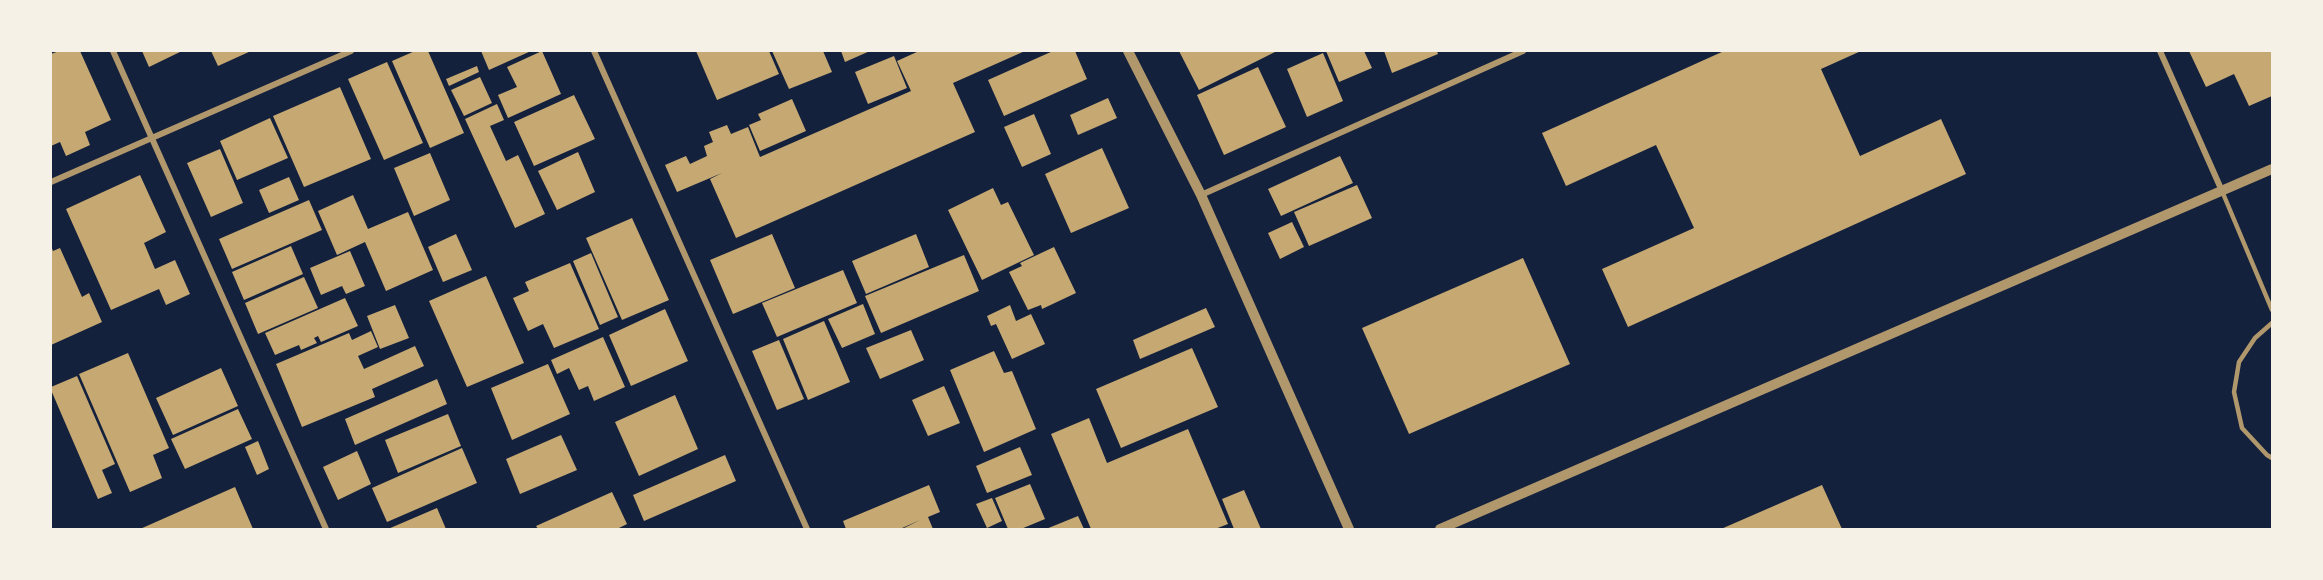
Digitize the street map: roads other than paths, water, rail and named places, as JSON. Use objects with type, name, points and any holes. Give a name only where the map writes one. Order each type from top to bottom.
[{"type":"street","points":[[113,51],[326,529]]},
{"type":"street","points":[[51,182],[351,51]]},
{"type":"street","points":[[594,51],[807,529]]},
{"type":"street","points":[[1128,51],[1201,195],[1349,529]]},
{"type":"street","points":[[1201,195],[1523,51]]},
{"type":"street","points":[[2160,51],[2222,191]]},
{"type":"street","points":[[1440,529],[2272,169]]},
{"type":"lane","points":[[2222,191],[2272,310]]},
{"type":"lane","points":[[2272,323],[2255,338],[2238,362],[2234,392],[2242,428],[2272,458]]}]
